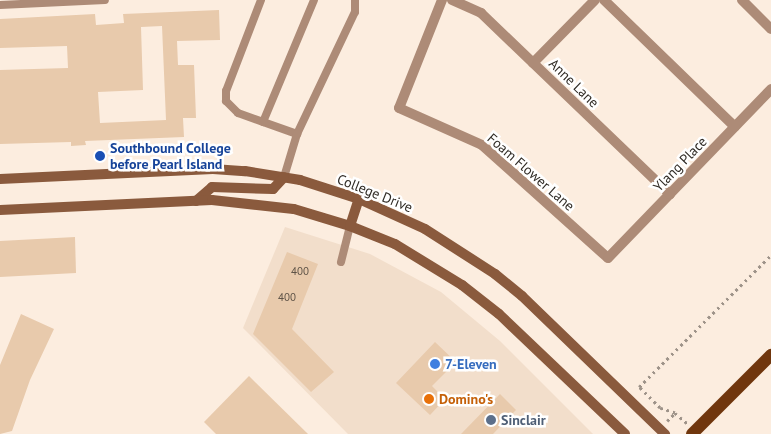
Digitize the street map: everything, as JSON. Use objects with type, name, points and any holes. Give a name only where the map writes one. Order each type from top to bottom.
[{"type":"main road","name":"College Drive","points":[[0,179],[213,169],[284,176],[359,199],[425,229],[495,274],[522,296],[662,431]]},
{"type":"main road","points":[[196,201],[212,187],[273,189],[284,176]]},
{"type":"main road","points":[[350,226],[359,199]]},
{"type":"main road","points":[[0,210],[196,201],[262,204],[318,215],[350,226],[395,244],[462,285],[499,314],[625,434]]},
{"type":"main road","points":[[692,434],[771,355]]},
{"type":"street","name":"Foam Flower Lane","points":[[442,0],[399,108],[482,145],[608,258]]},
{"type":"street","name":"Anne Lane","points":[[452,0],[481,13],[670,194]]},
{"type":"street","points":[[533,63],[595,0]]},
{"type":"street","points":[[604,0],[735,127]]},
{"type":"street","points":[[742,0],[771,29]]},
{"type":"street","name":"Ylang Place","points":[[608,258],[771,89]]},
{"type":"lane","points":[[0,5],[105,0]]},
{"type":"lane","points":[[261,0],[226,91],[226,101],[238,113],[297,134]]},
{"type":"lane","points":[[263,122],[314,0]]},
{"type":"lane","points":[[284,176],[297,134],[355,12],[355,0]]},
{"type":"lane","points":[[341,262],[350,226]]},
{"type":"path","points":[[662,431],[674,412],[660,408],[639,387],[771,255]]},
{"type":"shaded area","points":[[285,227],[370,254],[441,292],[500,341],[593,434],[348,434],[243,328]]},
{"type":"building","points":[[219,10],[220,40],[177,41],[178,65],[194,65],[196,118],[183,118],[184,137],[85,141],[86,145],[71,146],[71,142],[0,144],[0,70],[68,68],[67,46],[0,48],[0,19],[95,14],[96,25],[124,23],[123,14]],"holes":[[[162,26],[166,120],[100,123],[98,92],[143,90],[141,27]]]},
{"type":"building","points":[[75,237],[76,273],[0,277],[0,241]]},
{"type":"building","points":[[287,252],[318,264],[292,329],[334,372],[311,392],[253,334]]},
{"type":"building","points":[[21,314],[54,329],[30,380],[12,431],[0,434],[0,365]]},
{"type":"building","points":[[435,342],[456,362],[432,386],[445,399],[430,415],[396,383]]},
{"type":"building","points":[[249,376],[308,434],[216,434],[204,422]]},
{"type":"building","name":"Sinclair","points":[[500,394],[516,410],[493,434],[461,434]]},
{"type":"place","name":"Southbound College before Pearl Island","points":[[100,156]]},
{"type":"place","name":"7-Eleven","points":[[435,364]]},
{"type":"place","name":"Domino's","points":[[429,399]]},
{"type":"place","name":"Sinclair","points":[[491,420]]}]
